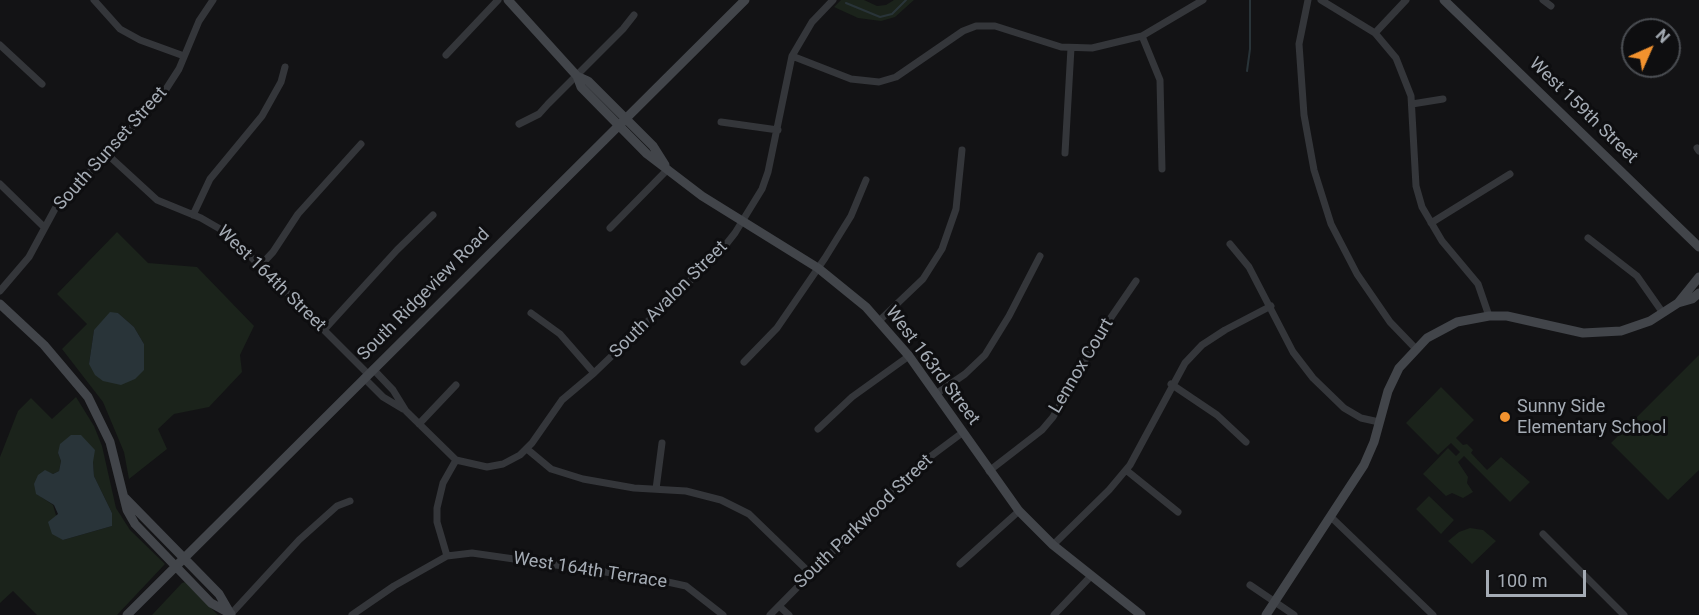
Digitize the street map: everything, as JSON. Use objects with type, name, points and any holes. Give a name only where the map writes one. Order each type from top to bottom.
[{"type":"street","points":[[94,0],[120,29],[140,40],[184,56]]},
{"type":"street","name":"South Sunset Street","points":[[0,291],[20,271],[44,227],[72,189],[108,155],[162,97],[179,69],[199,21],[213,0]]},
{"type":"street","points":[[446,55],[498,0]]},
{"type":"street","name":"West 163rd Street","points":[[508,0],[577,76],[581,87],[622,122],[647,154],[702,196],[818,268],[880,320],[909,356],[1019,511],[1053,545],[1141,615]]},
{"type":"street","name":"South Ridgeview Road","points":[[127,615],[745,0]]},
{"type":"street","name":"South Avalon Street","points":[[527,449],[561,400],[594,373],[720,252],[743,221],[765,180],[792,56],[812,22],[833,0]]},
{"type":"street","points":[[792,56],[851,79],[869,82],[896,77],[963,31],[981,24],[995,26],[1037,41],[1071,48],[1108,45],[1142,36],[1203,0]]},
{"type":"street","points":[[1308,0],[1299,44],[1304,115],[1314,170],[1331,224],[1358,274],[1390,322],[1416,349]]},
{"type":"street","points":[[1322,0],[1375,33],[1396,58],[1412,104],[1416,186],[1431,223],[1442,241],[1478,284],[1489,316]]},
{"type":"street","points":[[1375,33],[1406,0]]},
{"type":"street","name":"West 159th Street","points":[[1444,0],[1699,247]]},
{"type":"street","points":[[1543,0],[1551,6]]},
{"type":"street","points":[[519,123],[538,114],[634,15]]},
{"type":"street","points":[[1142,36],[1160,80],[1162,169]]},
{"type":"street","points":[[0,45],[42,84]]},
{"type":"street","points":[[1065,153],[1071,48]]},
{"type":"street","points":[[193,215],[210,179],[262,116],[281,81],[285,67]]},
{"type":"street","points":[[1412,104],[1443,99]]},
{"type":"street","points":[[721,122],[777,130]]},
{"type":"street","points":[[260,266],[273,252],[298,214],[361,144]]},
{"type":"street","points":[[880,320],[923,279],[942,249],[956,209],[962,150]]},
{"type":"street","name":"West 164th Street","points":[[108,155],[157,200],[193,215],[226,233],[368,374],[383,397],[405,411],[456,460]]},
{"type":"street","points":[[610,228],[668,170]]},
{"type":"street","points":[[1431,223],[1510,174]]},
{"type":"street","points":[[744,362],[777,328],[818,268],[850,216],[866,180]]},
{"type":"street","points":[[0,184],[44,227]]},
{"type":"street","points":[[324,330],[397,250],[433,215]]},
{"type":"street","points":[[1588,238],[1637,276],[1664,313]]},
{"type":"street","points":[[1230,244],[1249,267],[1293,352],[1328,395],[1361,418],[1380,422]]},
{"type":"street","points":[[936,394],[965,374],[985,355],[1009,316],[1040,256]]},
{"type":"street","points":[[1266,615],[1276,603],[1364,465],[1394,378],[1416,349],[1444,327],[1465,320],[1507,316],[1567,331],[1595,334],[1622,331],[1664,313],[1678,303],[1699,277]]},
{"type":"street","name":"Lennox Court","points":[[989,471],[1042,430],[1053,417],[1136,281]]},
{"type":"street","points":[[1678,303],[1692,299],[1699,292]]},
{"type":"street","points":[[0,304],[44,345],[88,397],[110,442],[127,510],[135,524],[211,603],[231,615]]},
{"type":"street","points":[[1053,545],[1126,470],[1154,422],[1171,384],[1185,363],[1202,345],[1270,306]]},
{"type":"street","points":[[531,313],[560,334],[594,373]]},
{"type":"street","points":[[818,429],[859,392],[909,356]]},
{"type":"street","name":"West 164th Street","points":[[368,374],[393,390],[405,411]]},
{"type":"street","points":[[1171,384],[1217,415],[1246,442]]},
{"type":"street","points":[[419,424],[456,385]]},
{"type":"street","name":"South Parkwood Street","points":[[770,615],[915,468],[962,433]]},
{"type":"street","points":[[656,489],[662,444]]},
{"type":"street","points":[[352,615],[394,586],[447,556],[437,522],[437,507],[443,483],[456,460],[469,465],[495,466],[513,460],[527,449],[540,462],[560,472],[602,483],[697,493],[734,505],[761,525],[811,574]]},
{"type":"street","points":[[1126,470],[1178,512]]},
{"type":"street","points":[[125,498],[219,594],[231,615]]},
{"type":"street","points":[[231,615],[299,540],[337,506],[350,501]]},
{"type":"street","points":[[960,564],[1019,511]]},
{"type":"street","points":[[1331,517],[1433,615]]},
{"type":"street","points":[[1543,534],[1624,615]]},
{"type":"street","name":"West 164th Terrace","points":[[447,556],[472,553],[654,579],[686,586],[723,615]]},
{"type":"street","points":[[1054,615],[1091,576]]},
{"type":"street","points":[[1251,585],[1294,615]]},
{"type":"street","points":[[779,606],[789,615]]},
{"type":"shaded area","points":[[841,0],[864,0],[877,6],[886,5],[894,0],[914,0],[895,17],[881,21],[858,18],[834,7]]},
{"type":"shaded area","points":[[117,232],[148,263],[197,267],[254,326],[240,355],[242,372],[209,407],[174,414],[158,429],[167,449],[129,479],[124,452],[103,402],[62,349],[87,324],[57,294]],"holes":[[[118,313],[134,327],[144,344],[89,364],[94,330]]]},
{"type":"shaded area","points":[[110,312],[118,313],[134,327],[144,344],[144,370],[135,379],[121,385],[103,381],[95,375],[89,364],[94,330]]},
{"type":"shaded area","points":[[1699,355],[1699,470],[1668,500],[1611,443]]},
{"type":"shaded area","points":[[1441,387],[1474,420],[1456,438],[1473,450],[1471,453],[1487,470],[1501,457],[1530,482],[1510,502],[1464,456],[1458,462],[1468,477],[1467,483],[1473,492],[1463,498],[1452,493],[1446,496],[1423,474],[1448,448],[1456,456],[1460,452],[1451,443],[1438,455],[1406,423]]},
{"type":"shaded area","points":[[76,397],[94,426],[102,446],[116,508],[130,530],[165,564],[117,615],[37,615],[13,591],[0,603],[0,457],[18,411],[31,398],[52,419]],"holes":[[[58,453],[93,462],[94,476],[112,513],[112,526],[63,540],[53,505],[37,494],[45,471],[53,474],[59,471],[61,461]]]},
{"type":"shaded area","points":[[71,435],[81,435],[95,450],[94,476],[112,513],[112,526],[63,540],[52,534],[48,522],[58,514],[54,505],[36,494],[34,484],[38,475],[45,470],[53,474],[59,471],[60,444]]},
{"type":"shaded area","points":[[1429,496],[1454,520],[1441,534],[1416,509]]},
{"type":"shaded area","points":[[1470,528],[1483,530],[1496,541],[1472,564],[1448,541],[1459,532]]},
{"type":"shaded area","points":[[185,582],[218,615],[152,615],[182,583]]},
{"type":"waterway","points":[[846,3],[880,17],[892,14],[906,0]]},
{"type":"waterway","points":[[1247,71],[1250,49],[1250,0]]},
{"type":"place","name":"Sunny Side Elementary School","points":[[1505,417]]}]
